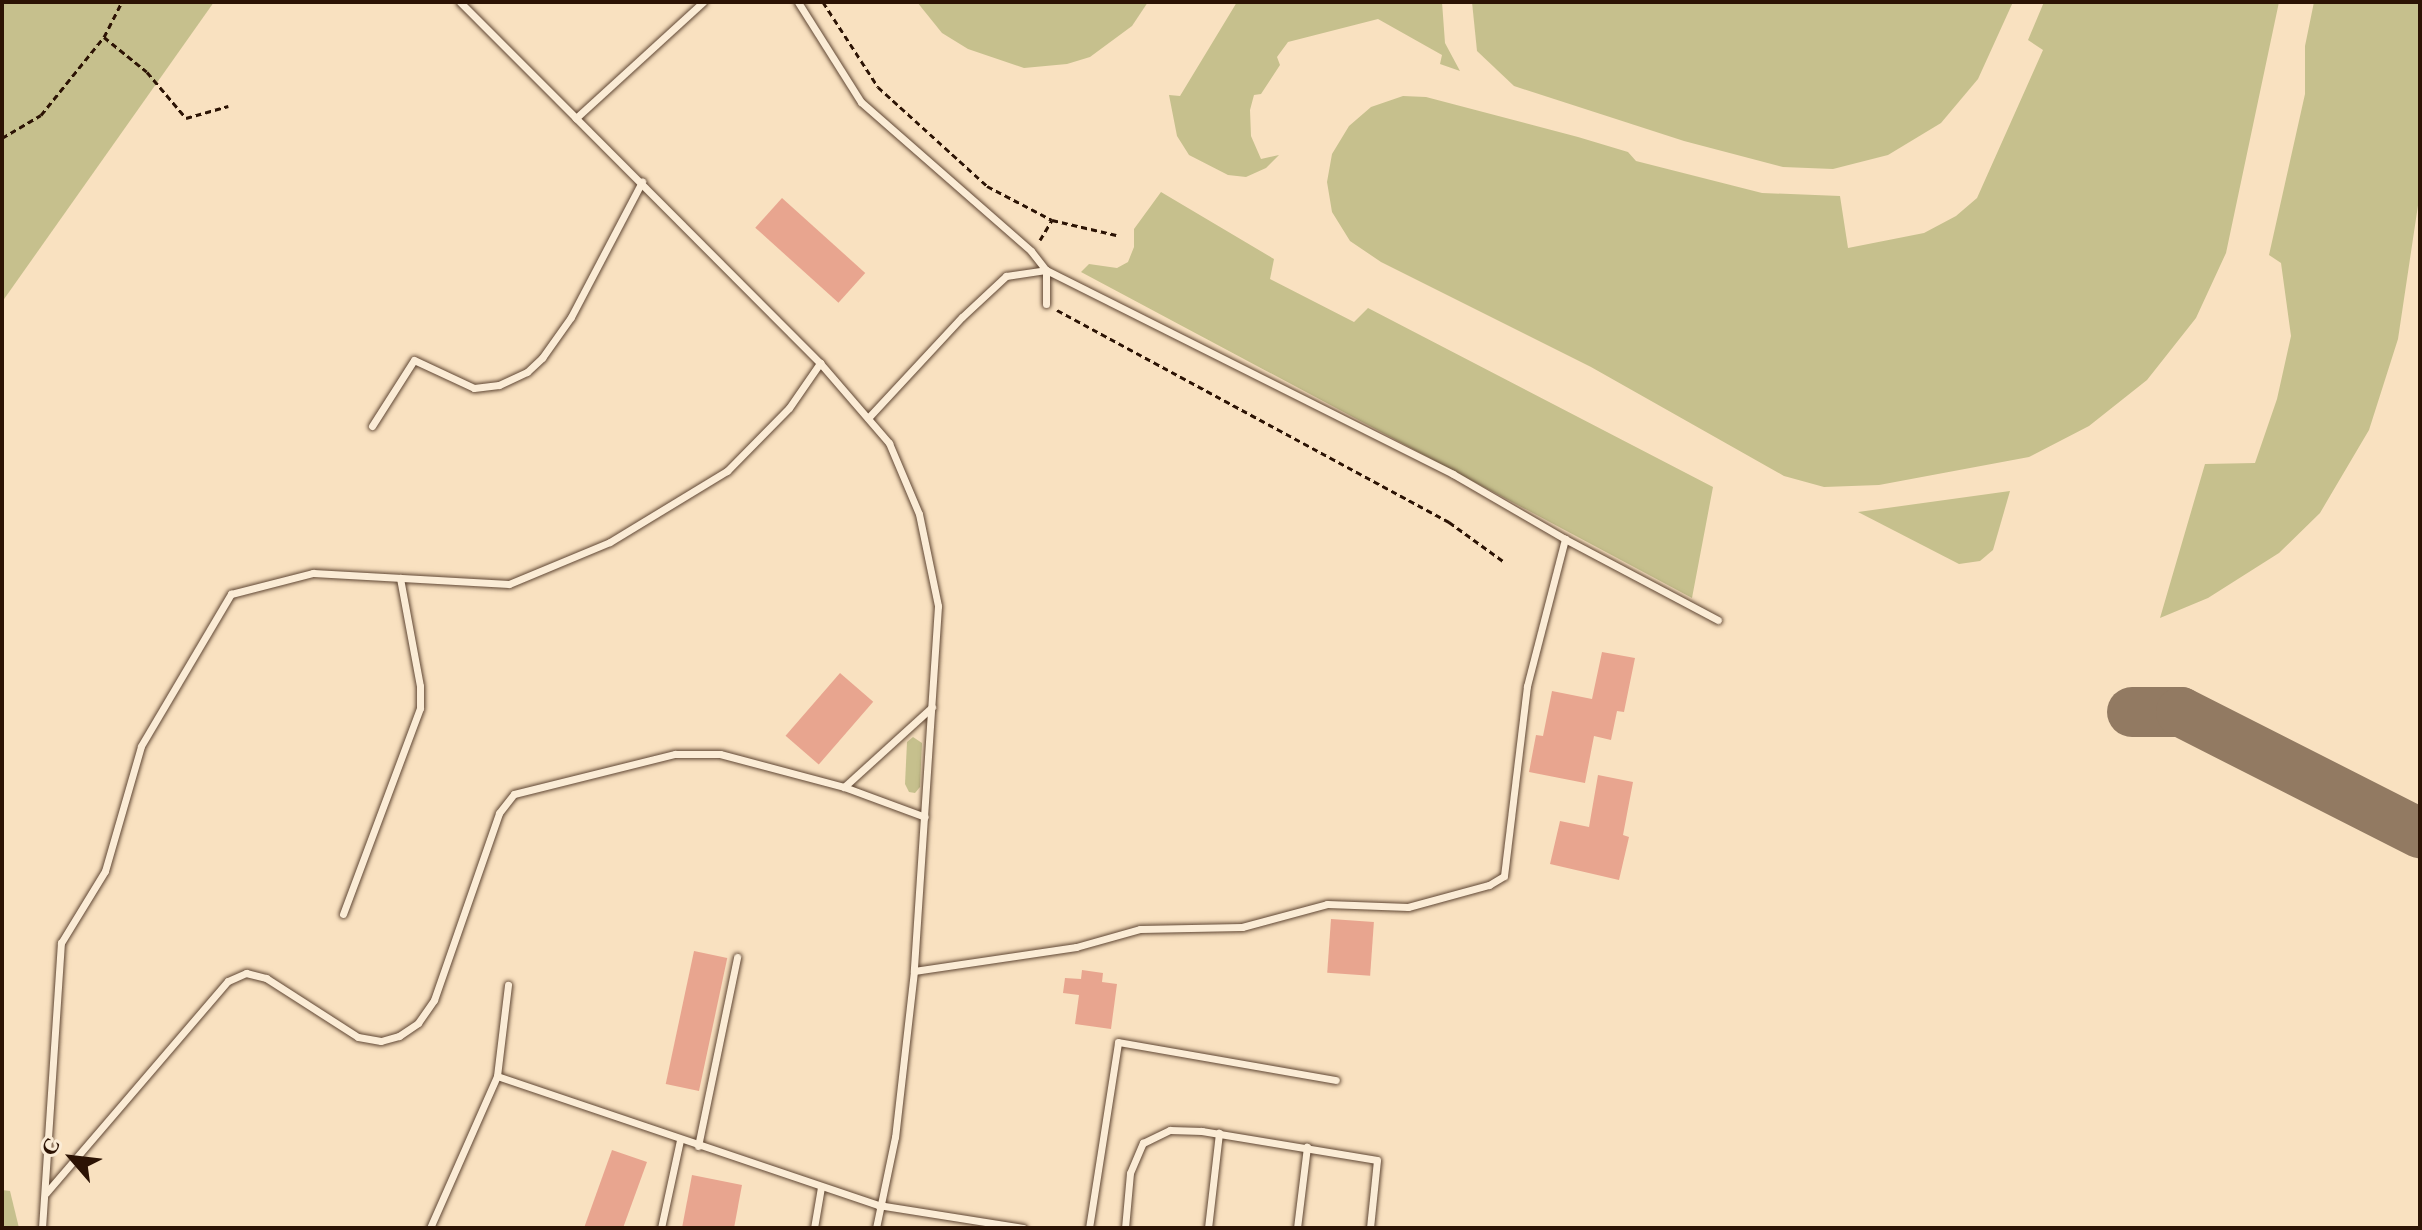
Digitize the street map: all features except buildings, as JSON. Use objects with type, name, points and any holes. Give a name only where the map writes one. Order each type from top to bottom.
[{"type":"lane","points":[[460,2],[820,363],[889,443],[919,514],[938,606],[932,707],[914,971],[895,1137],[878,1205],[876,1228]]},
{"type":"lane","points":[[576,118],[703,2]]},
{"type":"lane","points":[[798,2],[861,102],[1031,251],[1046,270],[1453,474],[1565,539],[1718,620]]},
{"type":"lane","points":[[372,426],[414,360],[474,388],[499,385],[527,372],[549,349],[571,317],[642,182]]},
{"type":"lane","points":[[1046,270],[1046,304]]},
{"type":"lane","points":[[868,418],[962,317],[1006,276],[1046,270]]},
{"type":"lane","points":[[42,1228],[61,943],[105,871],[141,746],[231,594],[313,573],[509,584],[610,542],[727,471],[789,408],[820,363]]},
{"type":"lane","points":[[914,971],[1076,947],[1140,929],[1242,927],[1327,904],[1408,907],[1489,885],[1504,876],[1527,686],[1565,539]]},
{"type":"lane","points":[[343,914],[420,708],[420,686],[400,578]]},
{"type":"lane","points":[[844,787],[932,707]]},
{"type":"lane","points":[[46,1194],[228,981],[246,973],[266,978],[358,1037],[381,1041],[399,1036],[418,1023],[434,1000],[499,813],[514,794],[675,754],[720,754],[844,787],[925,817]]},
{"type":"lane","points":[[698,1146],[737,957]]},
{"type":"lane","points":[[430,1228],[497,1076],[508,985]]},
{"type":"lane","points":[[1089,1228],[1118,1042],[1336,1080]]},
{"type":"lane","points":[[497,1076],[878,1205],[1023,1228]]},
{"type":"lane","points":[[1125,1228],[1130,1173],[1143,1143],[1170,1130],[1219,1133],[1377,1160],[1370,1228]]},
{"type":"lane","points":[[1208,1228],[1219,1133]]},
{"type":"lane","points":[[661,1228],[680,1140]]},
{"type":"lane","points":[[1297,1228],[1307,1147]]},
{"type":"lane","points":[[814,1228],[821,1187]]},
{"type":"path","points":[[2,138],[41,115],[104,37],[122,2]]},
{"type":"path","points":[[823,2],[878,87],[987,186],[1052,220],[1116,235]]},
{"type":"path","points":[[104,37],[147,72],[186,118],[228,106]]},
{"type":"path","points":[[1045,235],[1052,220]]},
{"type":"path","points":[[1046,304],[1449,522],[1503,561]]},
{"type":"shaded area","points":[[2,2],[214,2],[2,302]]},
{"type":"shaded area","points":[[917,2],[1148,2],[1132,26],[1090,57],[1067,64],[1024,68],[968,49],[942,33]]},
{"type":"shaded area","points":[[1237,2],[1442,2],[1445,43],[1460,71],[1440,64],[1442,55],[1378,19],[1288,42],[1277,57],[1280,65],[1261,94],[1254,95],[1250,110],[1251,136],[1261,159],[1279,155],[1266,168],[1246,177],[1228,175],[1189,155],[1177,136],[1169,95],[1180,96]]},
{"type":"shaded area","points":[[1472,2],[2013,2],[1978,79],[1941,123],[1888,155],[1833,169],[1783,167],[1684,141],[1514,86],[1477,51]]},
{"type":"shaded area","points":[[2044,2],[2279,2],[2226,253],[2196,318],[2147,380],[2089,426],[2029,457],[1879,485],[1824,487],[1784,476],[1591,367],[1381,262],[1350,241],[1332,212],[1327,182],[1332,154],[1349,126],[1371,107],[1403,96],[1426,97],[1578,137],[1628,152],[1636,161],[1762,193],[1840,196],[1848,248],[1924,233],[1956,216],[1977,198],[2043,50],[2028,40]]},
{"type":"shaded area","points":[[2314,2],[2420,2],[2420,192],[2398,339],[2369,430],[2320,513],[2279,553],[2208,598],[2160,618],[2205,464],[2255,463],[2277,399],[2291,336],[2281,263],[2269,255],[2305,94],[2305,46]]},
{"type":"shaded area","points":[[1161,192],[1274,259],[1270,279],[1354,322],[1368,308],[1713,487],[1692,598],[1081,272],[1089,264],[1117,268],[1128,262],[1134,247],[1134,229]]},
{"type":"shaded area","points":[[2010,491],[1993,550],[1980,561],[1959,564],[1858,512]]},
{"type":"shaded area","points":[[913,737],[922,743],[920,787],[915,793],[909,792],[905,784],[907,742]]},
{"type":"shaded area","points":[[2,1190],[10,1191],[19,1228],[2,1228]]},
{"type":"taxiway","points":[[2132,712],[2181,712],[2420,833]]}]
